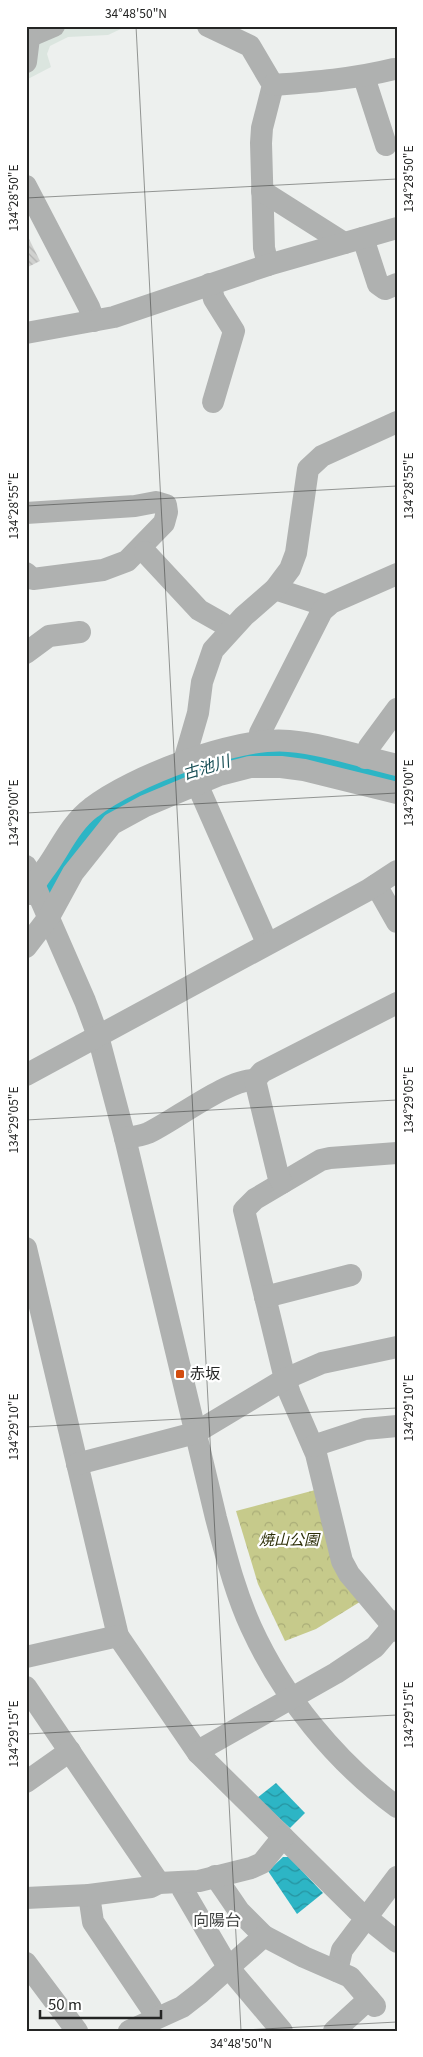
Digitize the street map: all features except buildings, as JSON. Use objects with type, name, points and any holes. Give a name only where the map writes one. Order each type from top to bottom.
[{"type":"street","points":[[26,62],[28,38],[54,26]]},
{"type":"street","points":[[208,26],[250,46],[273,85],[262,128],[261,143],[264,248],[268,265]]},
{"type":"street","points":[[273,85],[321,82],[364,76],[394,69]]},
{"type":"street","points":[[364,76],[386,146]]},
{"type":"street","points":[[26,186],[89,307],[94,321]]},
{"type":"street","points":[[262,191],[354,240],[378,284],[385,289],[397,284]]},
{"type":"street","points":[[26,333],[114,317],[268,265],[397,228]]},
{"type":"street","points":[[210,284],[214,299],[234,330],[213,402]]},
{"type":"street","points":[[184,761],[198,713],[202,682],[213,650],[229,630],[275,589],[290,570],[296,553],[308,469],[322,456],[397,422]]},
{"type":"street","points":[[26,514],[135,506],[156,502],[166,505],[167,512],[164,523],[127,562],[103,570],[33,579],[26,573]]},
{"type":"street","points":[[145,552],[200,610],[222,623],[229,630]]},
{"type":"street","points":[[260,741],[260,733],[322,611],[328,606],[397,574]]},
{"type":"street","points":[[275,589],[328,606]]},
{"type":"street","points":[[26,653],[49,636],[80,632]]},
{"type":"street","points":[[351,766],[369,747],[397,709]]},
{"type":"street","points":[[397,793],[351,766],[289,741],[260,741],[184,761],[116,790],[89,809],[29,883],[49,917],[98,1036],[125,1138],[195,1433],[232,1578],[251,1627],[292,1699],[319,1734],[345,1762],[397,1807]]},
{"type":"street","points":[[26,947],[49,917],[73,873],[112,824],[146,806],[219,775],[250,767],[281,767],[304,770],[397,765]]},
{"type":"street","points":[[197,784],[267,944]]},
{"type":"street","points":[[26,1075],[376,885],[397,871]]},
{"type":"street","points":[[376,885],[397,922]]},
{"type":"street","points":[[255,1080],[262,1072],[397,1003]]},
{"type":"street","points":[[125,1138],[146,1133],[220,1091],[248,1079],[255,1080]]},
{"type":"street","points":[[255,1080],[278,1175],[282,1183]]},
{"type":"street","points":[[198,1753],[205,1747],[336,1673],[375,1647],[395,1626],[349,1574],[342,1560],[313,1446],[285,1379],[244,1210],[254,1199],[321,1160],[397,1153]]},
{"type":"street","points":[[26,1248],[34,1325],[78,1464],[118,1636],[198,1753],[366,1918],[397,1942]]},
{"type":"street","points":[[265,1297],[351,1276]]},
{"type":"street","points":[[78,1464],[195,1433],[285,1379],[322,1363],[397,1347]]},
{"type":"street","points":[[313,1446],[365,1429],[397,1426]]},
{"type":"street","points":[[26,1657],[118,1636]]},
{"type":"street","points":[[26,1687],[151,1874],[159,1883]]},
{"type":"street","points":[[26,1782],[70,1751]]},
{"type":"street","points":[[26,1898],[89,1896],[151,1887],[159,1883],[182,1882],[252,1868],[262,1863],[283,1837]]},
{"type":"street","points":[[216,1876],[239,1911],[264,1936],[304,1957],[350,1977],[372,2002],[334,2031]]},
{"type":"street","points":[[337,1971],[342,1950],[397,1877]]},
{"type":"street","points":[[182,1882],[183,1890],[228,1967],[282,2031]]},
{"type":"street","points":[[89,1896],[93,1922],[151,2008]]},
{"type":"street","points":[[129,2031],[182,2007],[264,1936]]},
{"type":"street","points":[[26,1963],[77,2031]]},
{"type":"shaded area","points":[[26,26],[123,26],[123,28],[108,35],[68,37],[50,46],[47,54],[51,67],[26,80]]},
{"type":"green space","name":"焼山公園","points":[[319,1489],[363,1600],[316,1629],[285,1641],[258,1584],[236,1511]]},
{"type":"water","points":[[276,1783],[305,1813],[290,1828],[257,1798]]},
{"type":"water","points":[[283,1857],[289,1857],[323,1893],[297,1914],[268,1871]]},
{"type":"waterway","name":"古池川","points":[[55,882],[80,839],[132,795],[197,767],[252,754],[289,754],[397,780]]},
{"type":"place","name":"赤坂","points":[[180,1374]]},
{"type":"district","name":"向陽台","points":[[217,1920]]}]
